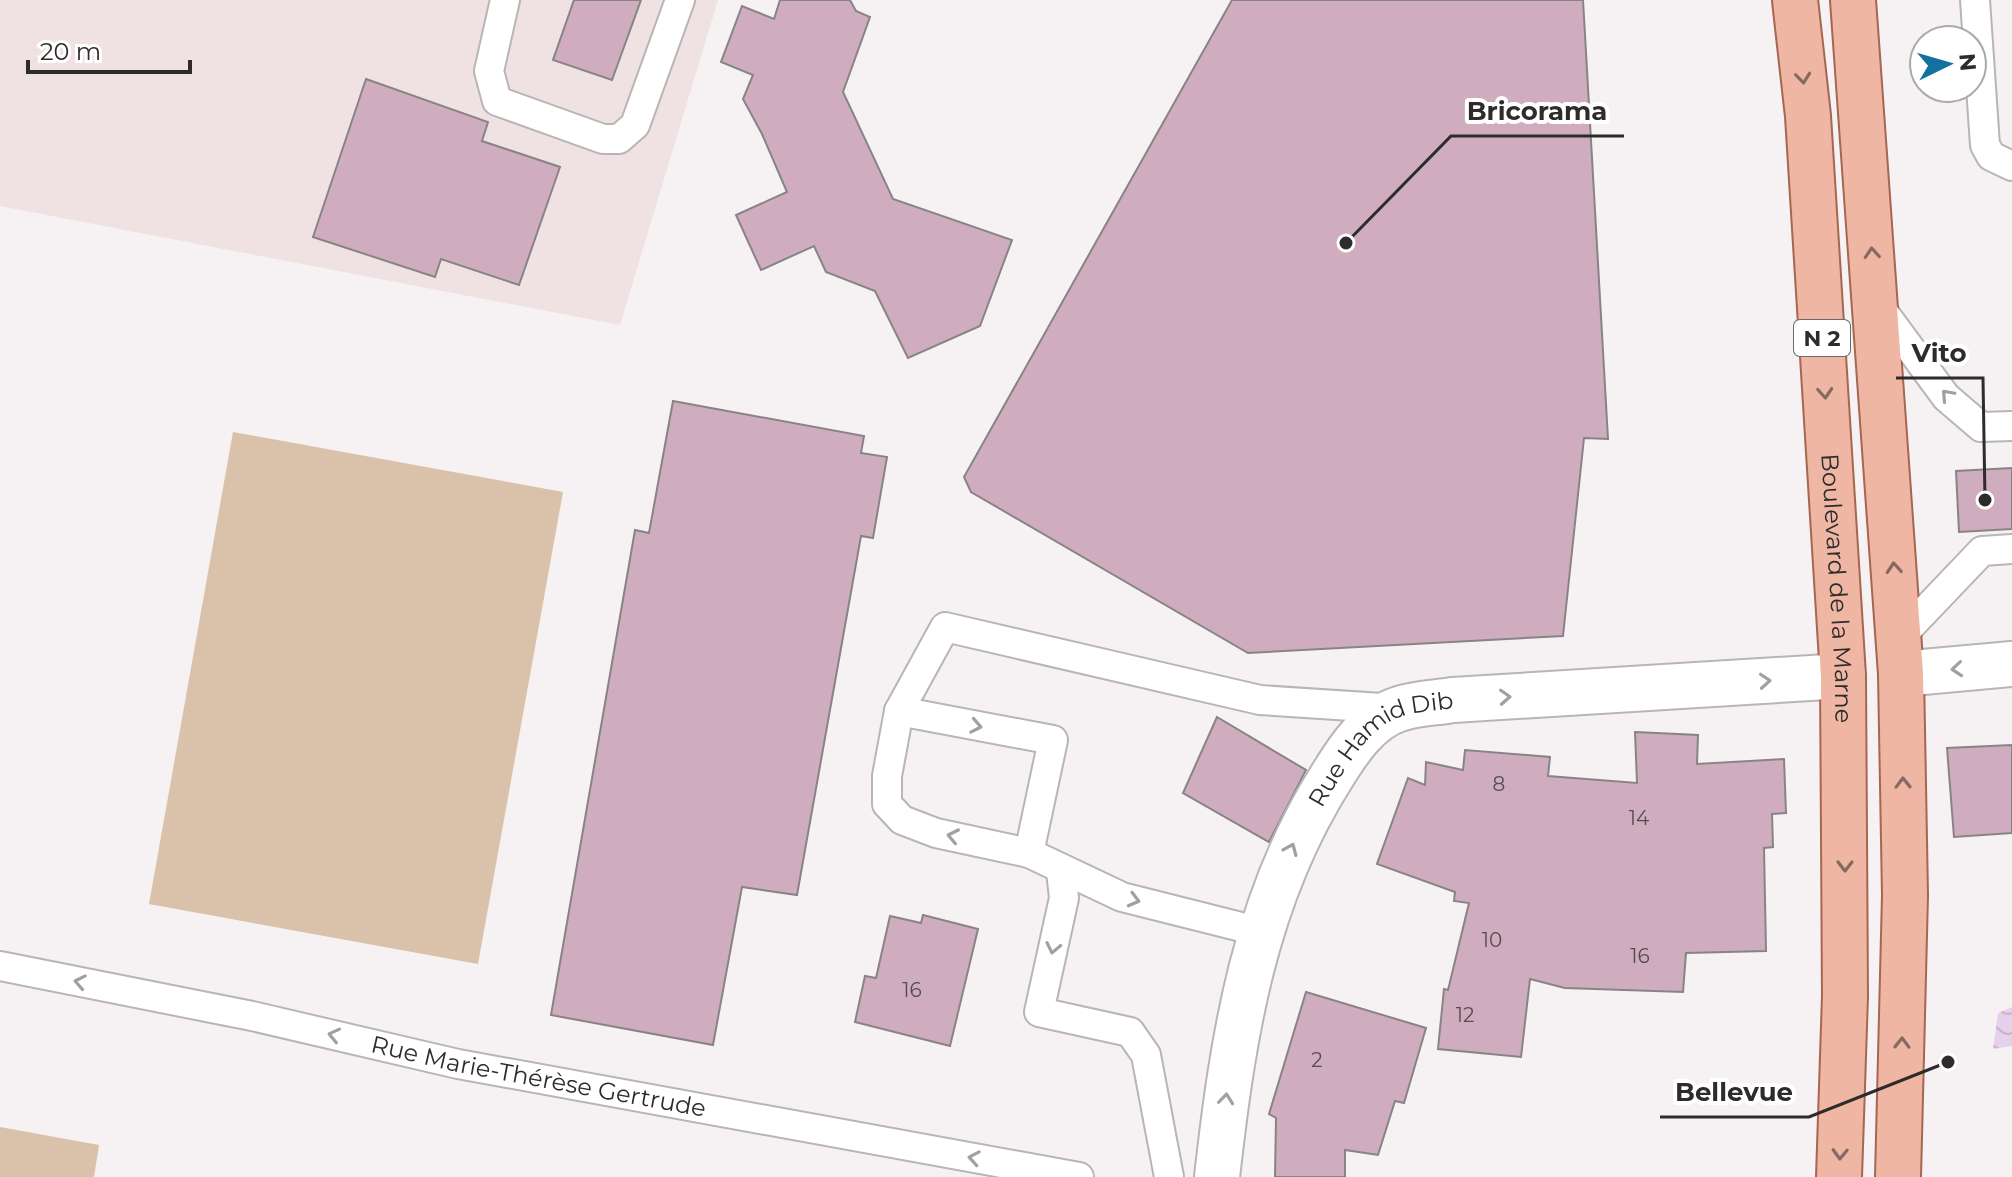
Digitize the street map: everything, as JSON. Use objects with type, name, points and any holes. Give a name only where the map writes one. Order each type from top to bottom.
[{"type":"main road","name":"Boulevard de la Marne","points":[[1795,0],[1808,116],[1843,676],[1845,996],[1839,1177]]},
{"type":"main road","name":"N 2","points":[[1853,0],[1900,656],[1905,895],[1898,1177]]},
{"type":"street","points":[[1900,656],[2012,664]]},
{"type":"street","name":"Rue Hamid Dib","points":[[1217,1177],[1231,1052],[1269,900],[1303,822],[1355,739],[1398,709],[1453,700],[1843,676]]},
{"type":"lane","points":[[505,0],[489,71],[497,101],[603,139],[619,139],[635,125],[680,0]]},
{"type":"lane","points":[[1975,0],[1985,145],[1991,156],[2012,166]]},
{"type":"lane","points":[[1875,300],[1946,397],[1981,427],[2012,426]]},
{"type":"lane","points":[[1900,656],[1982,551],[2012,549]]},
{"type":"lane","points":[[1261,932],[1122,897],[1061,871],[1029,853],[936,833],[902,820],[887,804],[887,776],[899,711],[945,627],[1260,700],[1398,709]]},
{"type":"lane","points":[[899,711],[1053,740],[1029,853]]},
{"type":"lane","points":[[1061,871],[1064,898],[1039,1012],[1130,1032],[1146,1055],[1169,1177]]},
{"type":"lane","name":"Rue Marie-Thérèse Gertrude","points":[[0,966],[252,1016],[458,1064],[1079,1177]]},
{"type":"shaded area","points":[[0,0],[718,0],[620,325],[0,206]]},
{"type":"shaded area","points":[[233,432],[563,492],[478,964],[149,904]]},
{"type":"shaded area","points":[[0,1127],[99,1145],[94,1177],[0,1177]]},
{"type":"water","points":[[2012,1007],[2012,1046],[1993,1049],[1998,1013]]},
{"type":"building","points":[[574,0],[641,0],[612,80],[553,60]]},
{"type":"building","points":[[780,0],[850,0],[856,11],[870,17],[843,92],[893,199],[1012,240],[980,326],[908,358],[875,291],[826,272],[814,246],[761,270],[736,215],[787,192],[743,99],[753,75],[721,62],[742,6],[774,19]]},
{"type":"building","points":[[1232,0],[1583,0],[1608,439],[1584,438],[1563,636],[1248,653],[971,492],[964,477]]},
{"type":"building","points":[[366,79],[488,122],[482,141],[560,167],[519,285],[441,259],[435,277],[313,237]]},
{"type":"building","points":[[673,401],[864,436],[861,453],[887,457],[873,538],[861,536],[797,895],[742,887],[713,1045],[551,1015],[635,530],[649,533]]},
{"type":"building","points":[[2012,468],[2012,529],[1959,532],[1956,471]]},
{"type":"building","points":[[1217,717],[1306,770],[1269,842],[1183,793]]},
{"type":"building","points":[[1635,732],[1698,735],[1697,764],[1784,759],[1786,813],[1772,814],[1773,847],[1764,848],[1766,951],[1686,953],[1683,992],[1565,988],[1530,979],[1521,1057],[1438,1049],[1444,989],[1448,990],[1469,903],[1454,901],[1455,892],[1377,864],[1408,778],[1425,785],[1426,762],[1463,770],[1465,750],[1550,757],[1548,776],[1637,783]]},
{"type":"building","points":[[2012,745],[2012,833],[1954,837],[1947,748]]},
{"type":"building","points":[[923,915],[978,929],[950,1046],[855,1022],[865,976],[876,978],[890,916],[921,923]]},
{"type":"building","points":[[1306,992],[1426,1028],[1404,1103],[1395,1101],[1378,1155],[1345,1150],[1345,1177],[1275,1177],[1276,1118],[1269,1114]]},
{"type":"place","name":"Bricorama","points":[[1346,243]]},
{"type":"place","name":"Vito","points":[[1985,500]]},
{"type":"place","name":"Bellevue","points":[[1948,1062]]}]
